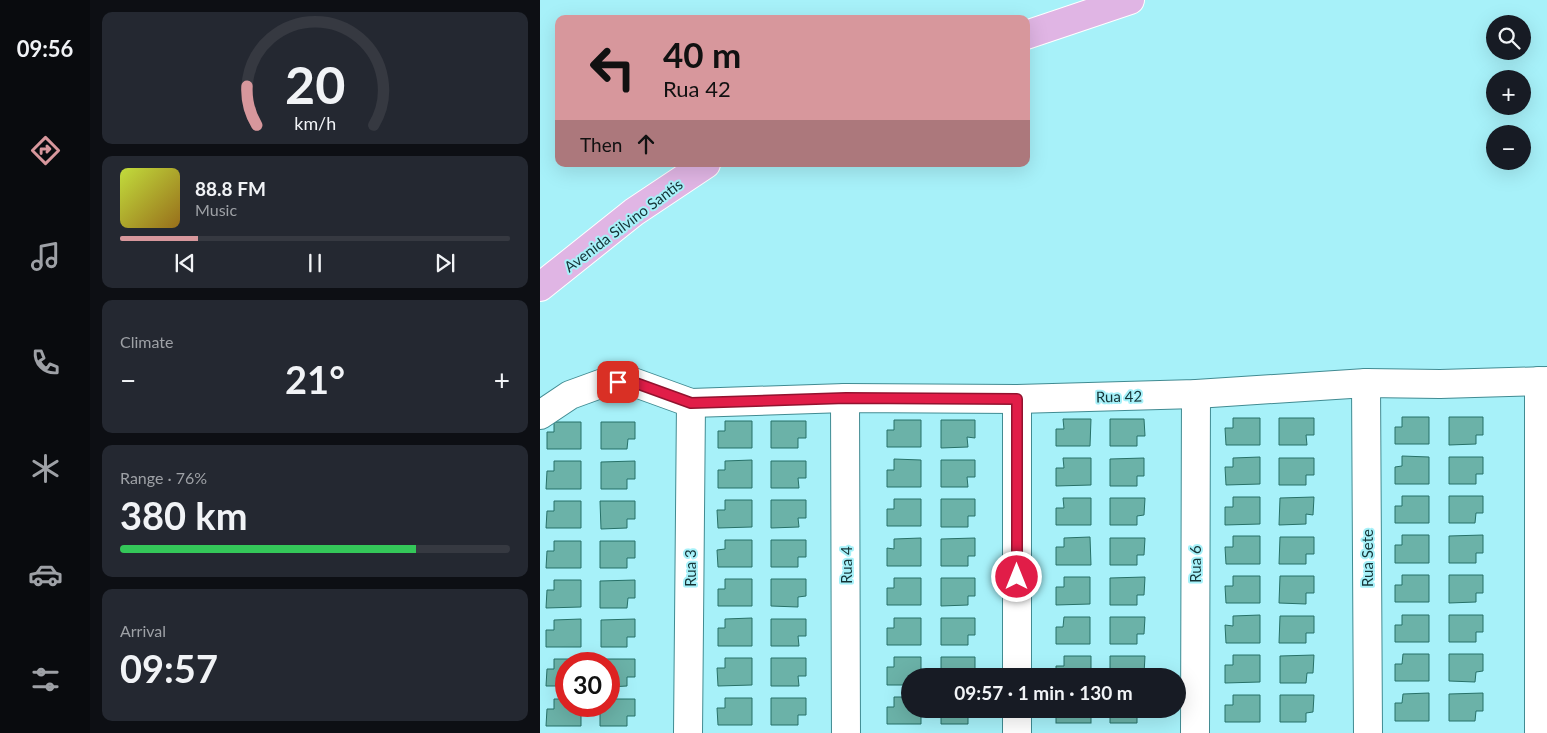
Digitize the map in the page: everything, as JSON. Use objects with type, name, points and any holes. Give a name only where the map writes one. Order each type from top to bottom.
[{"type":"main road","points":[[1030,34],[1130,0]]},
{"type":"main road","name":"Avenida Silvino Santis","points":[[540,287],[634,212],[702,167]]},
{"type":"street","name":"Rua 42","points":[[691,403],[846,398],[1017,399],[1196,394],[1366,383],[1440,384],[1543,381]]},
{"type":"street","points":[[1539,733],[1543,381]]},
{"type":"street","points":[[540,415],[570,395],[603,383],[633,382],[691,403]]},
{"type":"street","name":"Rua Sete","points":[[1366,383],[1368,733]]},
{"type":"street","name":"Rua 6","points":[[1195,733],[1196,394]]},
{"type":"street","name":"Rua 4","points":[[846,398],[846,733]]},
{"type":"street","points":[[1017,399],[1017,668]]},
{"type":"street","name":"Rua 3","points":[[688,733],[691,403]]},
{"type":"street","points":[[1017,718],[1018,733]]},
{"type":"building","points":[[1402,417],[1429,417],[1429,444],[1395,444],[1395,427],[1402,427]]},
{"type":"building","points":[[1449,417],[1483,417],[1483,435],[1476,435],[1476,444],[1449,445]]},
{"type":"building","points":[[1233,418],[1260,418],[1260,445],[1226,445],[1225,428],[1233,428]]},
{"type":"building","points":[[1279,418],[1314,418],[1314,435],[1306,435],[1307,445],[1279,445]]},
{"type":"building","points":[[1063,419],[1091,419],[1090,446],[1056,446],[1056,429],[1064,429]]},
{"type":"building","points":[[1110,419],[1144,419],[1145,436],[1137,436],[1137,446],[1110,446]]},
{"type":"building","points":[[894,420],[921,420],[921,447],[887,447],[887,430],[894,430]]},
{"type":"building","points":[[941,420],[975,420],[975,438],[967,437],[968,447],[941,448]]},
{"type":"building","points":[[725,421],[752,421],[752,448],[718,448],[718,431],[725,431]]},
{"type":"building","points":[[771,421],[806,421],[806,438],[798,438],[798,448],[771,448]]},
{"type":"building","points":[[554,422],[581,422],[581,449],[547,449],[547,432],[554,432]]},
{"type":"building","points":[[601,422],[635,422],[635,439],[628,439],[627,449],[601,449]]},
{"type":"building","points":[[1402,456],[1429,457],[1429,484],[1395,484],[1395,467],[1402,466]]},
{"type":"building","points":[[1260,457],[1260,484],[1226,485],[1225,467],[1233,467],[1233,458]]},
{"type":"building","points":[[1449,457],[1483,457],[1483,474],[1476,474],[1476,484],[1449,484]]},
{"type":"building","points":[[1063,458],[1091,458],[1091,485],[1056,486],[1056,468],[1064,468]]},
{"type":"building","points":[[1144,458],[1144,476],[1137,476],[1137,486],[1110,486],[1110,459]]},
{"type":"building","points":[[1279,458],[1314,458],[1314,475],[1306,475],[1306,485],[1279,485]]},
{"type":"building","points":[[894,459],[921,460],[921,487],[887,487],[887,470],[894,470]]},
{"type":"building","points":[[752,460],[752,488],[718,488],[718,470],[725,470],[725,461]]},
{"type":"building","points":[[941,460],[975,460],[975,477],[967,477],[968,487],[941,487]]},
{"type":"building","points":[[554,461],[581,461],[581,489],[546,489],[547,471],[554,471]]},
{"type":"building","points":[[635,461],[635,479],[627,479],[627,489],[601,489],[601,462]]},
{"type":"building","points":[[771,461],[806,461],[806,478],[798,478],[799,488],[771,488]]},
{"type":"building","points":[[1402,496],[1429,496],[1429,523],[1395,523],[1395,506],[1402,506]]},
{"type":"building","points":[[1449,496],[1483,496],[1483,513],[1476,513],[1475,523],[1449,523]]},
{"type":"building","points":[[1233,497],[1260,497],[1260,524],[1225,525],[1225,507],[1233,507]]},
{"type":"building","points":[[1314,497],[1313,515],[1306,514],[1306,524],[1279,525],[1280,498]]},
{"type":"building","points":[[1063,498],[1091,498],[1091,525],[1056,525],[1056,508],[1064,508]]},
{"type":"building","points":[[1110,498],[1145,498],[1144,515],[1137,516],[1137,525],[1110,525]]},
{"type":"building","points":[[894,499],[921,499],[921,526],[887,526],[887,509],[894,509]]},
{"type":"building","points":[[941,499],[975,499],[975,516],[968,516],[968,527],[941,527]]},
{"type":"building","points":[[725,500],[752,500],[752,527],[718,528],[717,510],[725,510]]},
{"type":"building","points":[[771,500],[806,500],[806,518],[798,518],[799,527],[771,528]]},
{"type":"building","points":[[554,501],[581,501],[581,528],[546,528],[547,511],[554,511]]},
{"type":"building","points":[[600,501],[635,501],[635,519],[627,519],[627,528],[601,529]]},
{"type":"building","points":[[1402,535],[1429,535],[1429,563],[1395,563],[1395,545],[1402,545]]},
{"type":"building","points":[[1483,535],[1483,553],[1476,553],[1476,563],[1449,563],[1449,536]]},
{"type":"building","points":[[1233,536],[1260,536],[1260,564],[1226,564],[1225,547],[1233,547]]},
{"type":"building","points":[[1090,537],[1091,565],[1056,565],[1056,547],[1064,547],[1064,538]]},
{"type":"building","points":[[1280,537],[1314,537],[1314,554],[1306,554],[1306,564],[1279,564]]},
{"type":"building","points":[[921,538],[921,566],[887,566],[887,548],[894,549],[894,539]]},
{"type":"building","points":[[975,538],[975,556],[968,556],[968,566],[941,566],[941,539]]},
{"type":"building","points":[[1110,538],[1145,538],[1144,555],[1137,555],[1137,565],[1110,565]]},
{"type":"building","points":[[725,540],[752,540],[752,567],[718,567],[717,550],[725,549]]},
{"type":"building","points":[[771,540],[806,540],[806,557],[798,557],[798,567],[771,567]]},
{"type":"building","points":[[554,541],[581,541],[581,568],[546,568],[547,551],[554,551]]},
{"type":"building","points":[[600,541],[635,541],[635,558],[627,558],[627,568],[600,568]]},
{"type":"building","points":[[1402,575],[1429,575],[1429,602],[1395,602],[1395,585],[1402,585]]},
{"type":"building","points":[[1449,575],[1483,575],[1483,593],[1476,593],[1476,602],[1449,603]]},
{"type":"building","points":[[1233,576],[1260,576],[1260,603],[1226,603],[1225,586],[1233,586]]},
{"type":"building","points":[[1280,576],[1314,576],[1314,593],[1306,593],[1306,604],[1279,603]]},
{"type":"building","points":[[1064,577],[1090,577],[1090,604],[1056,605],[1056,587],[1064,587]]},
{"type":"building","points":[[1145,577],[1144,595],[1137,595],[1137,605],[1110,605],[1110,578]]},
{"type":"building","points":[[894,578],[921,578],[921,605],[887,605],[887,588],[894,588]]},
{"type":"building","points":[[941,578],[975,578],[975,596],[968,596],[968,605],[941,606]]},
{"type":"building","points":[[725,579],[752,579],[752,606],[718,606],[718,589],[725,589]]},
{"type":"building","points":[[771,579],[806,579],[806,596],[798,597],[798,607],[771,606]]},
{"type":"building","points":[[554,580],[581,580],[581,607],[546,608],[547,590],[554,590]]},
{"type":"building","points":[[635,580],[635,598],[628,598],[627,608],[600,608],[600,581]]},
{"type":"building","points":[[1260,615],[1260,643],[1226,643],[1225,625],[1233,626],[1233,616]]},
{"type":"building","points":[[1402,615],[1429,615],[1429,642],[1395,642],[1395,625],[1402,625]]},
{"type":"building","points":[[1449,615],[1483,615],[1483,632],[1476,632],[1476,642],[1449,642]]},
{"type":"building","points":[[1280,616],[1314,616],[1314,633],[1306,633],[1306,643],[1279,643]]},
{"type":"building","points":[[1064,617],[1090,617],[1090,644],[1056,644],[1056,627],[1063,627]]},
{"type":"building","points":[[1110,617],[1145,617],[1144,634],[1137,634],[1137,644],[1110,644]]},
{"type":"building","points":[[752,618],[752,646],[718,646],[718,628],[725,628],[725,619]]},
{"type":"building","points":[[894,618],[921,618],[921,645],[887,645],[887,628],[894,628]]},
{"type":"building","points":[[941,618],[975,618],[975,635],[968,635],[968,645],[941,645]]},
{"type":"building","points":[[581,619],[581,647],[546,647],[546,630],[554,630],[554,620]]},
{"type":"building","points":[[635,619],[635,637],[627,637],[627,647],[601,647],[601,620]]},
{"type":"building","points":[[771,619],[806,619],[806,636],[798,636],[799,646],[771,646]]},
{"type":"building","points":[[1403,654],[1429,654],[1429,681],[1395,681],[1395,664],[1402,664]]},
{"type":"building","points":[[1449,654],[1483,654],[1483,671],[1476,672],[1475,682],[1449,681]]},
{"type":"building","points":[[1233,655],[1260,655],[1260,682],[1225,683],[1225,665],[1233,665]]},
{"type":"building","points":[[1314,655],[1313,673],[1307,673],[1306,683],[1280,683],[1280,656]]},
{"type":"building","points":[[1064,656],[1091,656],[1091,668],[1056,668],[1056,666],[1064,666]]},
{"type":"building","points":[[1110,656],[1145,656],[1144,668],[1110,668]]},
{"type":"building","points":[[894,657],[921,657],[921,668],[901,668],[901,685],[887,685],[887,667],[894,667]]},
{"type":"building","points":[[941,657],[975,657],[975,668],[941,668]]},
{"type":"building","points":[[725,658],[752,658],[752,685],[718,686],[717,668],[725,668]]},
{"type":"building","points":[[771,658],[806,658],[806,676],[798,676],[799,686],[771,686]]},
{"type":"building","points":[[555,659],[555,686],[546,686],[547,669],[554,669]]},
{"type":"building","points":[[620,659],[635,659],[635,677],[627,677],[627,686],[620,686]]},
{"type":"building","points":[[1429,693],[1429,721],[1395,721],[1395,703],[1402,703],[1403,694]]},
{"type":"building","points":[[1483,693],[1483,711],[1476,711],[1475,721],[1449,721],[1449,694]]},
{"type":"building","points":[[1233,695],[1260,695],[1260,722],[1225,722],[1225,705],[1233,705]]},
{"type":"building","points":[[1280,695],[1314,695],[1313,712],[1306,713],[1306,722],[1280,722]]},
{"type":"building","points":[[894,697],[901,697],[901,718],[921,718],[921,724],[887,724],[887,707],[894,707]]},
{"type":"building","points":[[725,698],[752,698],[752,725],[718,725],[717,708],[725,708]]},
{"type":"building","points":[[771,698],[806,698],[806,715],[798,715],[798,725],[771,725]]},
{"type":"building","points":[[555,699],[555,717],[581,717],[581,726],[546,726],[547,709],[554,709]]},
{"type":"building","points":[[620,699],[635,699],[635,716],[627,716],[627,726],[600,726],[600,717],[620,717]]},
{"type":"building","points":[[941,718],[968,718],[968,724],[941,724]]},
{"type":"building","points":[[1056,718],[1091,718],[1091,723],[1056,723]]},
{"type":"building","points":[[1110,718],[1137,718],[1137,723],[1110,723]]},
{"type":"route","points":[[618,382],[633,382],[691,403],[846,398],[1017,399],[1017,577]]}]
